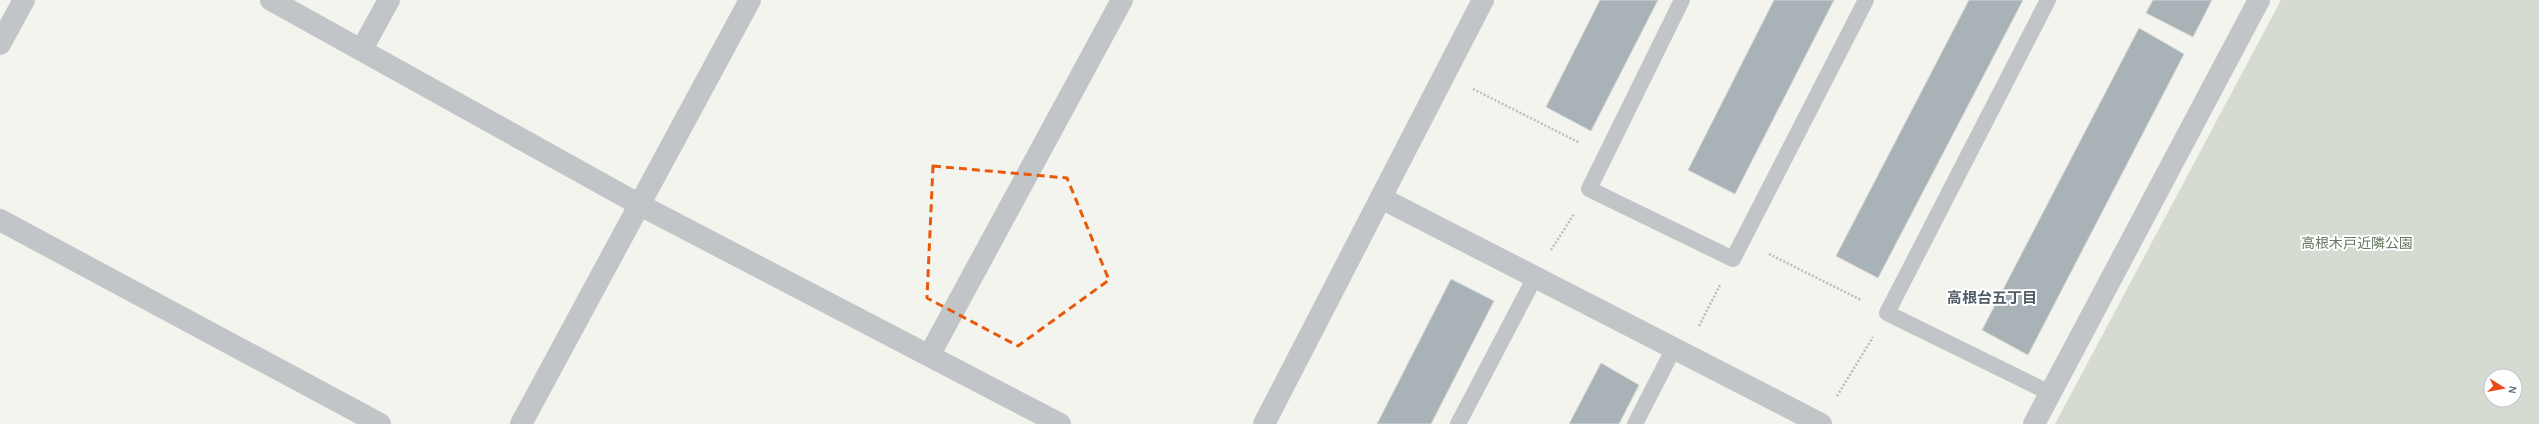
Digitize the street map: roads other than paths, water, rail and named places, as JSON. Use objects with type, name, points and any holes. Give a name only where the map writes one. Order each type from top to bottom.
[{"type":"street","points":[[0,44],[24,0]]},
{"type":"street","points":[[271,0],[362,49],[640,205],[930,354],[1060,424]]},
{"type":"street","points":[[362,49],[389,0]]},
{"type":"street","points":[[521,424],[750,0]]},
{"type":"street","points":[[930,354],[1122,0]]},
{"type":"street","points":[[1264,424],[1484,0]]},
{"type":"street","points":[[2034,424],[2259,0]]},
{"type":"street","points":[[1381,198],[1820,424]]},
{"type":"street","points":[[0,220],[380,424]]},
{"type":"lane","points":[[1682,0],[1589,189],[1733,259],[1866,0]]},
{"type":"lane","points":[[2048,0],[1887,313],[2050,393]]},
{"type":"lane","points":[[1458,424],[1535,277]]},
{"type":"lane","points":[[1635,424],[1679,351]]},
{"type":"district","name":"高根台五丁目","points":[[1992,298]]},
{"type":"park label","name":"高根木戸近隣公園","points":[[2357,243]]}]
